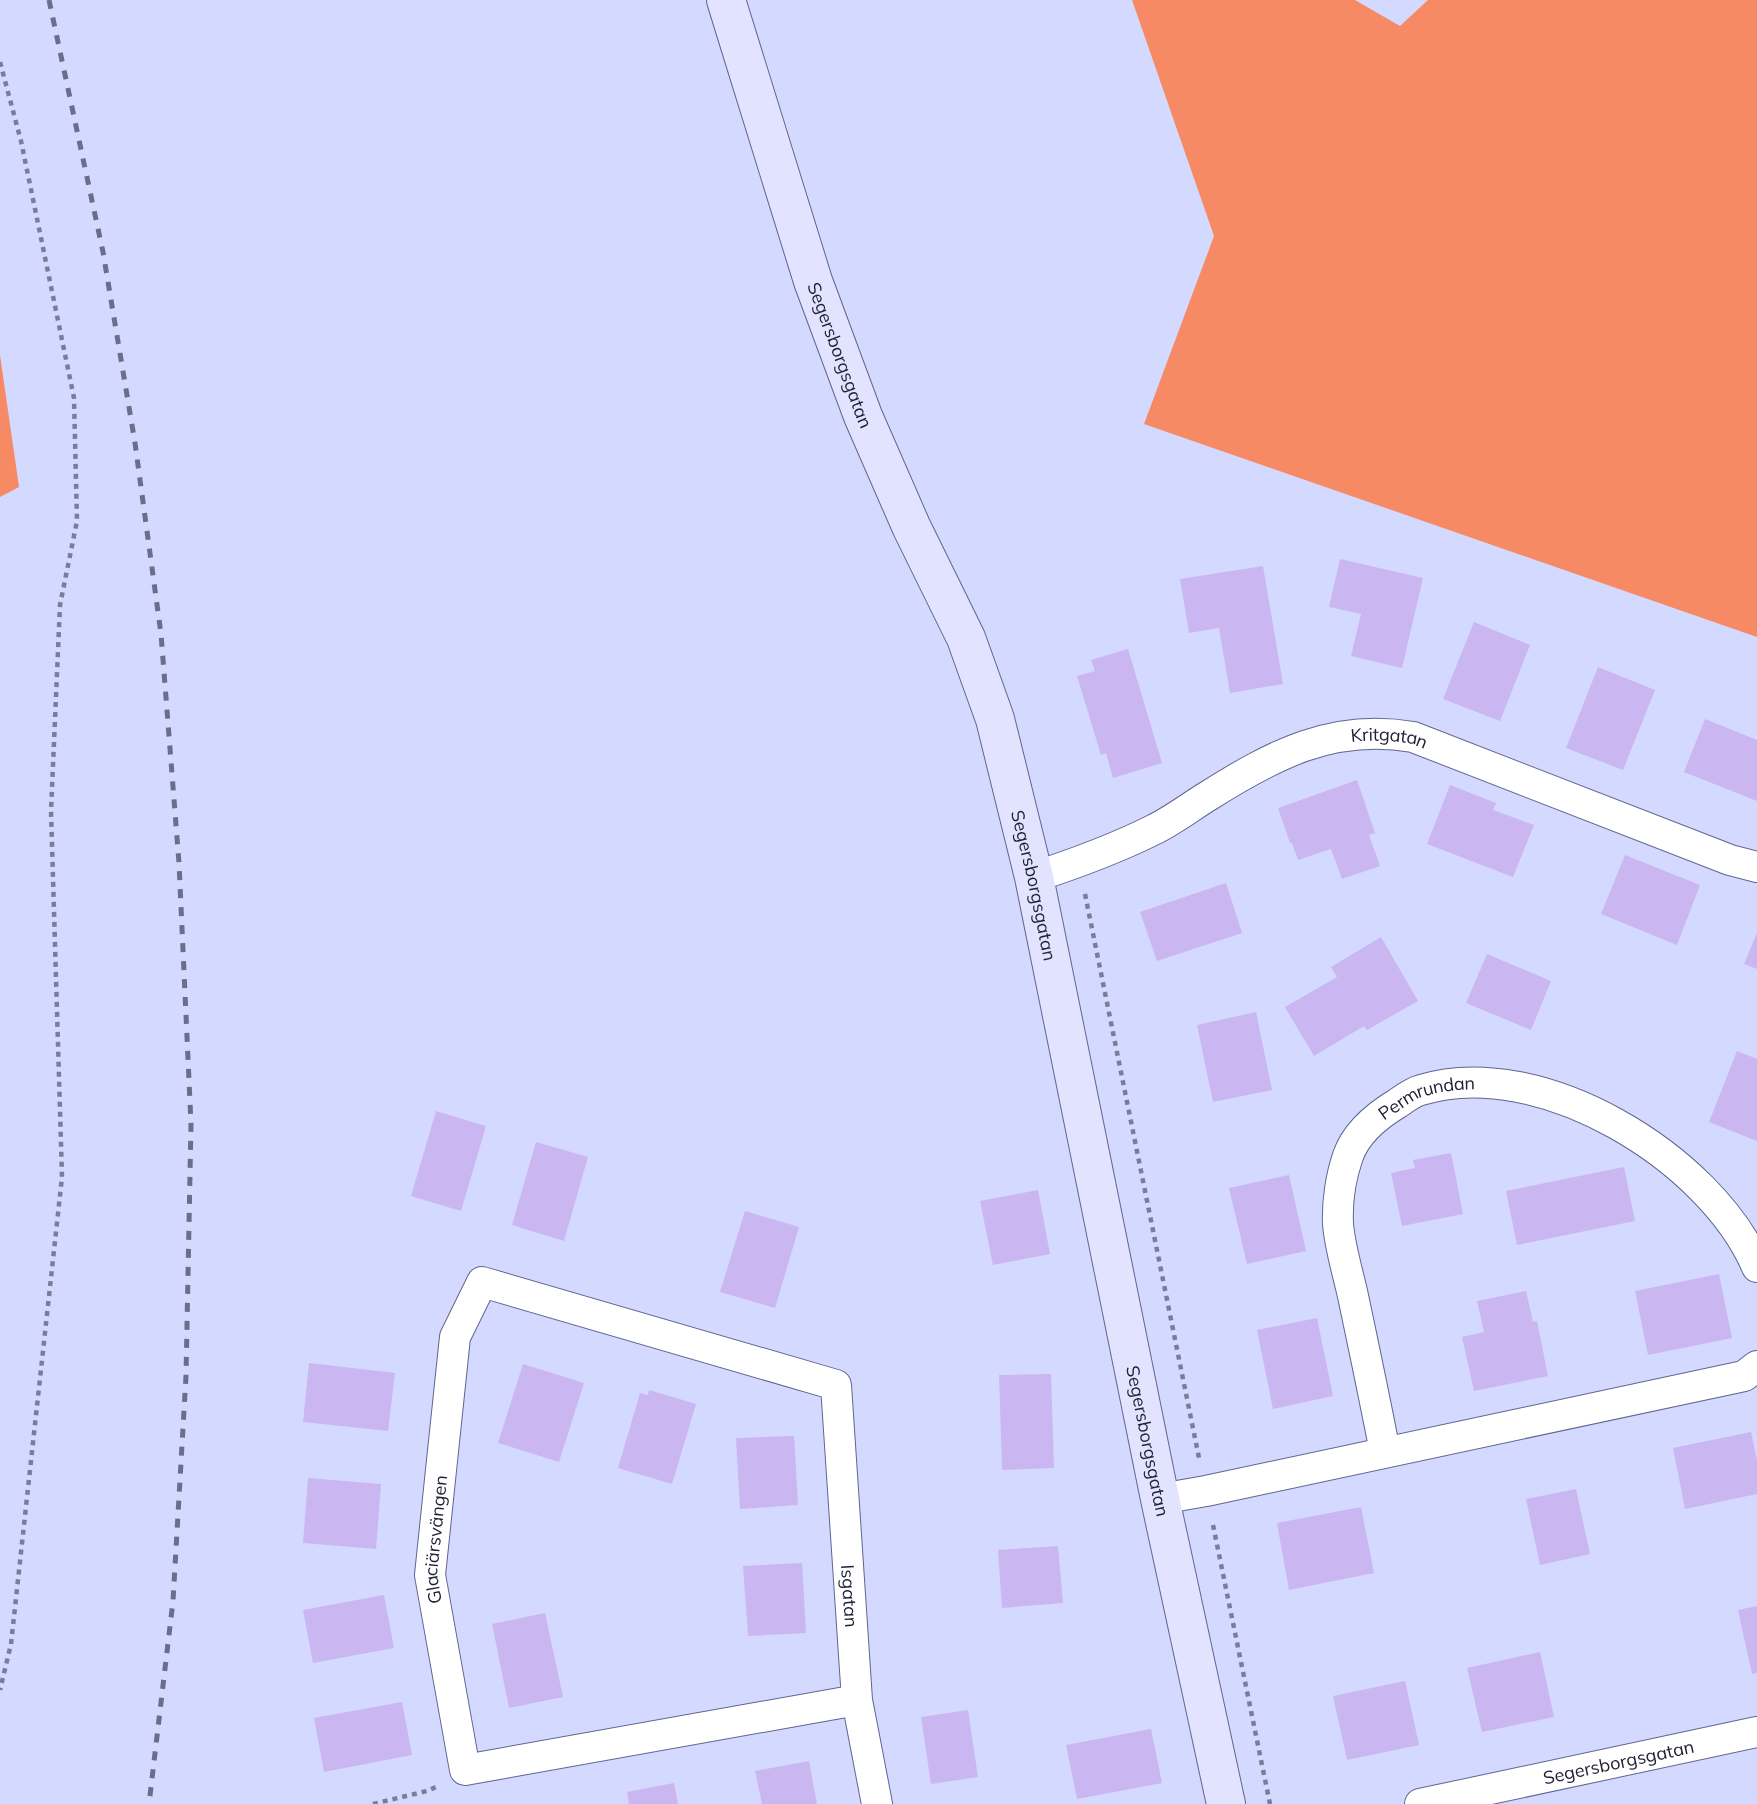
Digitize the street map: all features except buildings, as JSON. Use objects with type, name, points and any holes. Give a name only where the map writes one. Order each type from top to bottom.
[{"type":"street","name":"Segersborgsgatan","points":[[726,0],[813,281],[849,379],[911,526],[966,638],[991,708],[1034,877],[1160,1499],[1226,1804]]},
{"type":"street","name":"Kritgatan","points":[[1034,877],[1079,862],[1155,830],[1245,772],[1295,747],[1344,735],[1386,732],[1413,737],[1730,860],[1757,867]]},
{"type":"street","name":"Permrundan","points":[[1385,1452],[1338,1223],[1342,1178],[1349,1152],[1368,1125],[1419,1090],[1465,1081],[1496,1083],[1535,1091],[1586,1108],[1628,1129],[1693,1178],[1711,1197],[1729,1217],[1757,1267]]},
{"type":"street","name":"Glaciärsvängen","points":[[465,1770],[430,1575],[455,1337],[482,1282],[836,1385]]},
{"type":"street","points":[[1160,1499],[1744,1376],[1757,1366]]},
{"type":"street","name":"Isgatan","points":[[836,1385],[858,1700],[877,1804]]},
{"type":"street","points":[[465,1770],[858,1700]]},
{"type":"street","name":"Segersborgsgatan","points":[[1433,1803],[1757,1732]]},
{"type":"path","points":[[0,62],[21,141],[74,398],[77,521],[60,605],[51,811],[62,1177],[11,1644],[0,1690]]},
{"type":"path","points":[[1079,862],[1270,1804]]},
{"type":"path","points":[[373,1804],[427,1791],[465,1770]]},
{"type":"shaded area","points":[[1132,0],[1355,0],[1400,26],[1428,0],[1757,0],[1757,637],[1144,424],[1214,236]]},
{"type":"shaded area","points":[[0,355],[19,487],[0,497]]},
{"type":"railway","points":[[49,0],[103,252],[135,443],[161,634],[179,863],[191,1124],[186,1376],[173,1601],[149,1804]]}]
